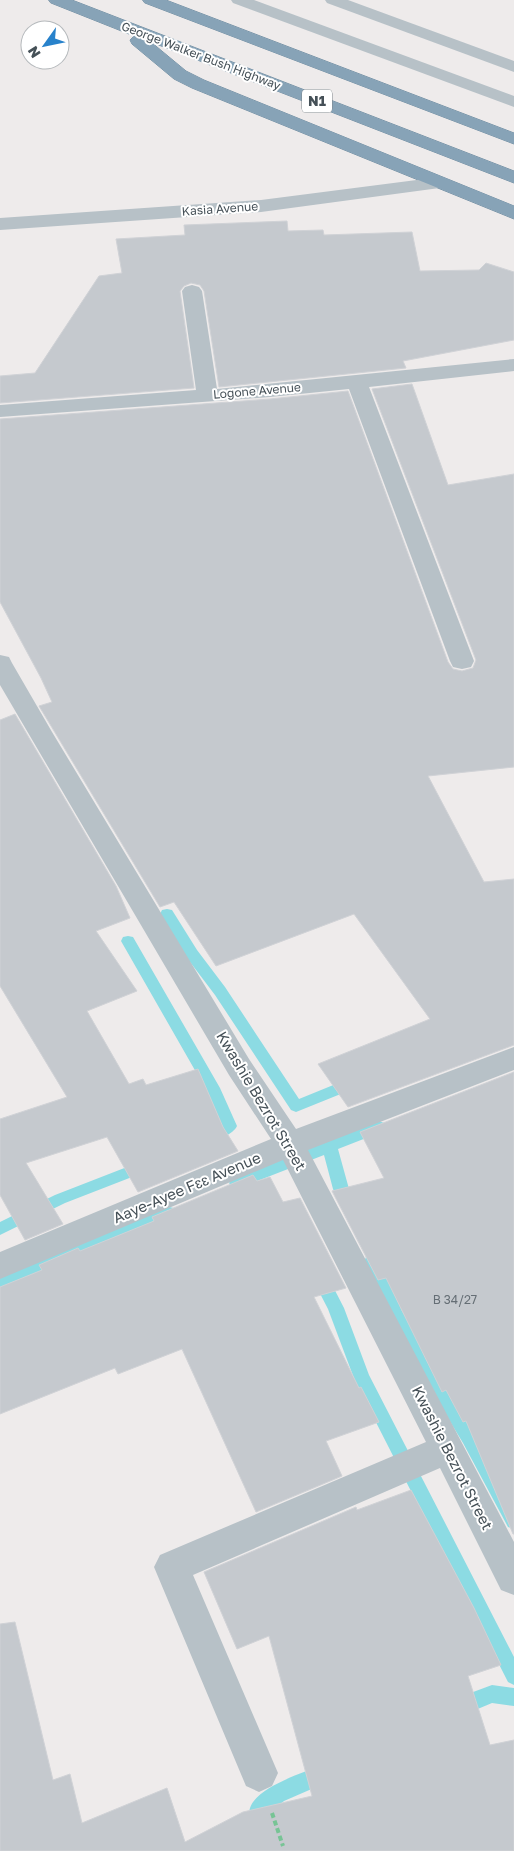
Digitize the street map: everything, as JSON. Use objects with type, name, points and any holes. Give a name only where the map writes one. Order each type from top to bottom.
[{"type":"highway","name":"George Walker Bush Highway","points":[[57,0],[514,178]]},
{"type":"highway","name":"N1","points":[[152,0],[514,139]]},
{"type":"highway","points":[[120,25],[180,75],[198,84],[514,213]]},
{"type":"street","points":[[239,0],[340,20],[514,67]]},
{"type":"street","points":[[333,0],[340,20],[514,102]]},
{"type":"street","name":"Kasia Avenue","points":[[0,224],[261,206],[440,183]]},
{"type":"street","points":[[192,292],[207,395]]},
{"type":"street","name":"Logone Avenue","points":[[0,411],[357,382],[514,365]]},
{"type":"street","points":[[357,382],[462,661]]},
{"type":"street","name":"Kwashie Bezrot Street","points":[[0,664],[239,1067],[290,1144],[514,1578]]},
{"type":"street","name":"Aaye-Ayee Fɛɛ Avenue","points":[[0,1266],[290,1144],[514,1058]]},
{"type":"street","points":[[264,1789],[172,1567],[447,1449]]},
{"type":"path","points":[[264,1789],[283,1846]]},
{"type":"building","points":[[287,221],[288,231],[323,230],[324,235],[412,232],[420,271],[479,270],[486,263],[514,272],[514,340],[403,361],[406,368],[219,387],[204,291],[200,285],[191,283],[184,286],[180,291],[194,388],[0,403],[0,376],[35,373],[99,276],[122,273],[116,239],[185,235],[184,225]]},
{"type":"building","points":[[412,384],[448,485],[514,474],[514,767],[428,776],[484,882],[514,879],[514,1045],[348,1107],[318,1064],[430,1019],[354,914],[216,966],[174,902],[160,907],[39,706],[52,702],[0,602],[0,419],[270,399],[348,391],[448,662],[453,669],[462,671],[473,668],[476,660],[372,389]]},
{"type":"building","points":[[15,714],[116,886],[130,918],[96,931],[137,991],[87,1011],[129,1084],[143,1079],[146,1085],[198,1069],[223,1127],[238,1151],[138,1192],[107,1137],[26,1163],[63,1224],[25,1240],[0,1195],[0,1119],[67,1097],[0,986],[0,720]]},
{"type":"building","points":[[514,1072],[513,1534],[466,1421],[463,1422],[446,1390],[442,1392],[386,1278],[378,1280],[332,1191],[384,1178],[360,1132]]},
{"type":"building","points":[[253,1175],[257,1181],[270,1177],[283,1202],[300,1198],[346,1288],[314,1297],[359,1388],[361,1387],[379,1422],[326,1441],[342,1476],[256,1512],[182,1349],[118,1374],[115,1368],[0,1414],[0,1287],[42,1270],[39,1265],[78,1248],[80,1251],[154,1221],[152,1217]]},
{"type":"building","points":[[411,1490],[474,1608],[501,1665],[468,1676],[490,1745],[514,1740],[514,1851],[0,1851],[0,1624],[15,1622],[53,1780],[70,1774],[82,1823],[167,1788],[185,1842],[243,1812],[312,1796],[269,1636],[237,1649],[204,1572],[356,1507],[357,1510]]},
{"type":"waterway","points":[[167,914],[192,954],[220,991],[296,1106],[353,1083]]},
{"type":"waterway","points":[[128,941],[215,1092],[230,1126],[208,1137]]},
{"type":"waterway","points":[[237,1183],[379,1127]]},
{"type":"waterway","points":[[330,1147],[341,1189],[348,1206]]},
{"type":"waterway","points":[[0,1229],[60,1199],[145,1166]]},
{"type":"waterway","points":[[0,1284],[169,1213]]},
{"type":"waterway","points":[[372,1262],[395,1315],[469,1438],[514,1521]]},
{"type":"waterway","points":[[320,1278],[336,1308],[361,1376],[514,1676]]},
{"type":"waterway","points":[[461,1707],[464,1704],[492,1694],[514,1697]]},
{"type":"waterway","points":[[258,1851],[259,1810],[277,1794],[323,1774]]}]
